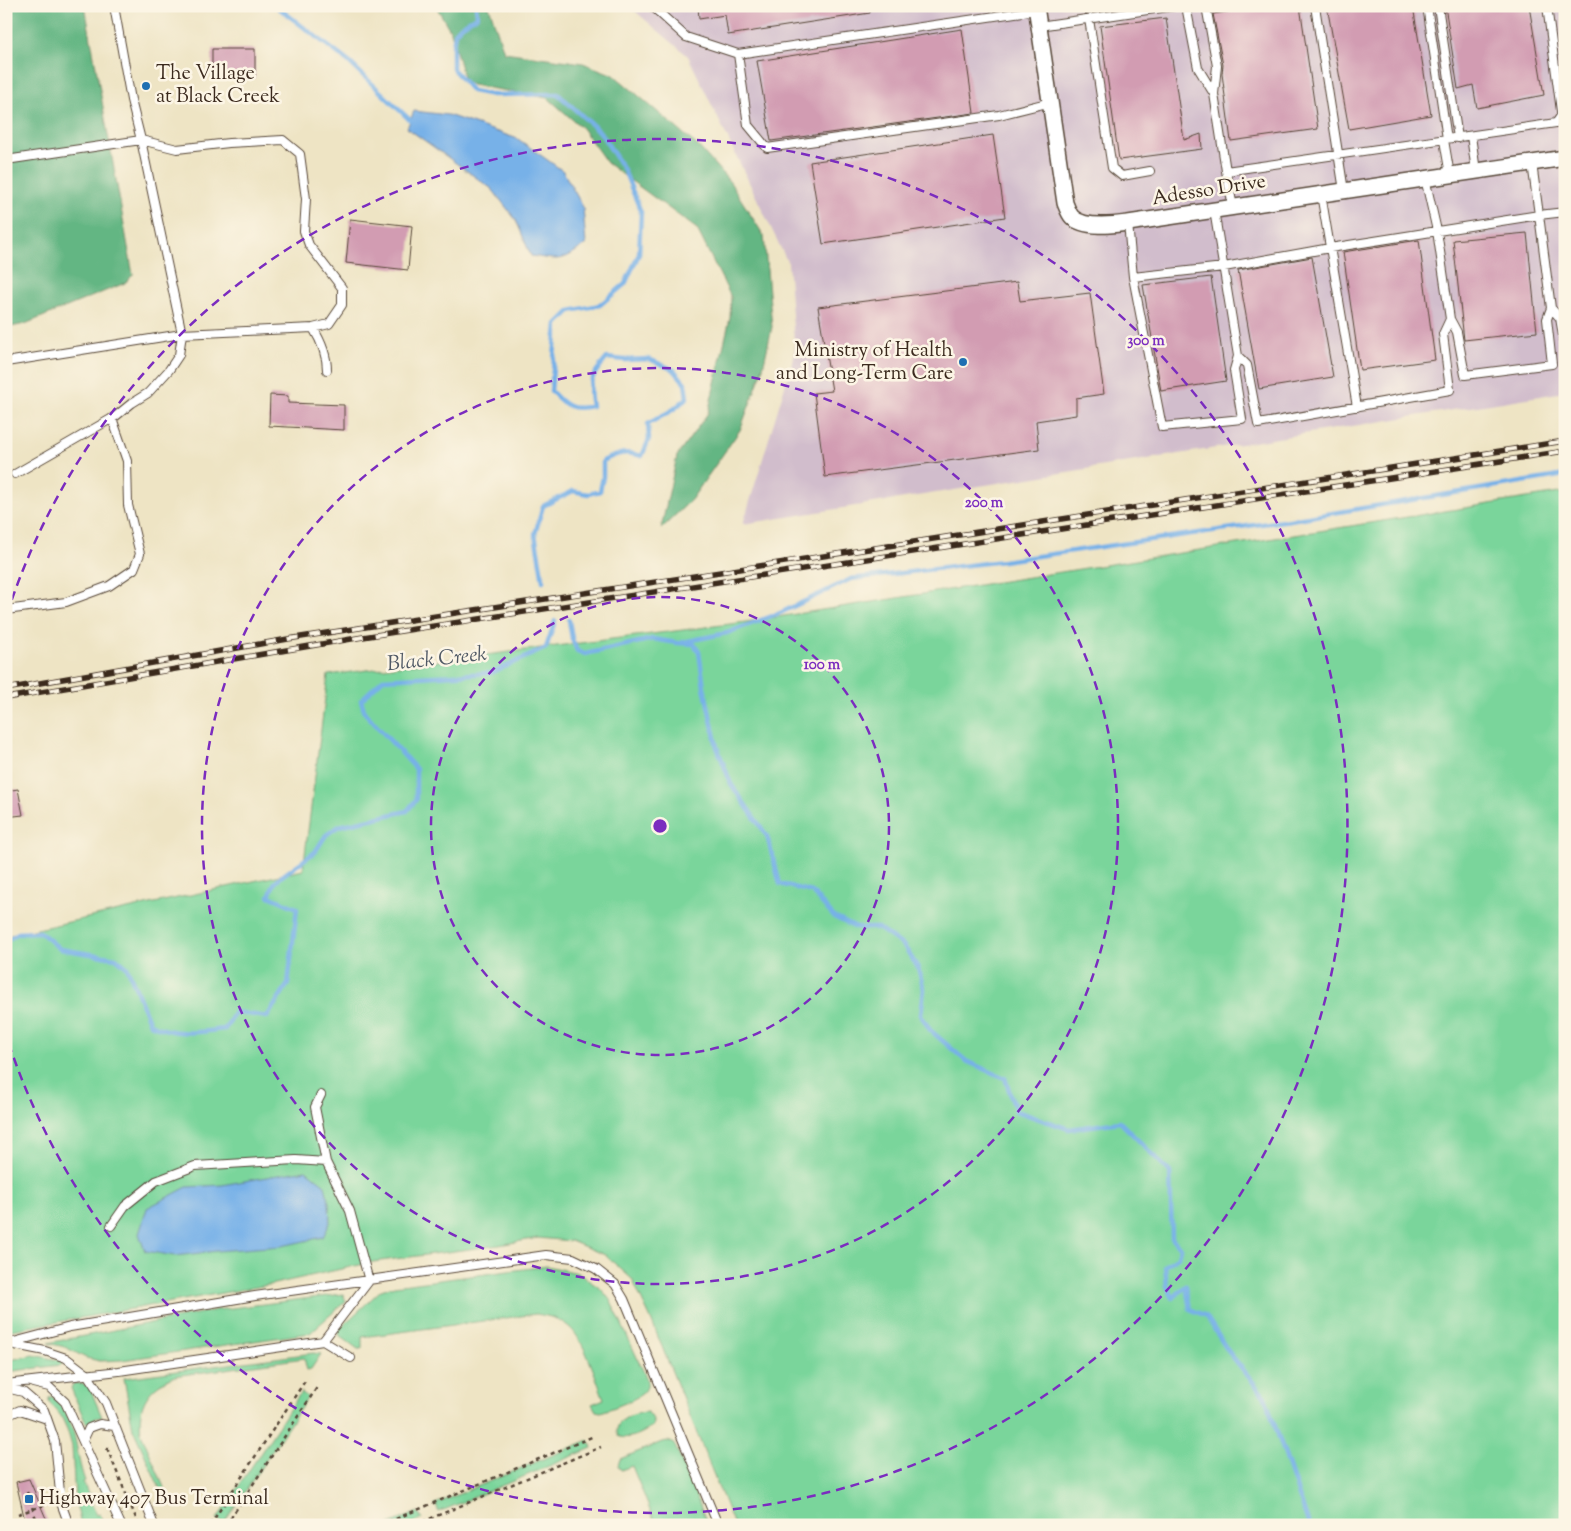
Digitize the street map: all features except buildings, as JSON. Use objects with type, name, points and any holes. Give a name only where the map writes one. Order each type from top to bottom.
[{"type":"street","name":"Adesso Drive","points":[[1036,8],[1065,203],[1071,216],[1079,222],[1097,225],[1128,224],[1565,158]]},
{"type":"lane","points":[[15,474],[112,418],[148,393],[169,370],[179,355],[182,334],[131,100],[114,6]]},
{"type":"lane","points":[[652,6],[686,37],[738,54],[1036,8]]},
{"type":"lane","points":[[1039,26],[1175,6]]},
{"type":"lane","points":[[1186,6],[1198,68],[1214,94]]},
{"type":"lane","points":[[1206,6],[1217,66],[1214,94],[1233,208]]},
{"type":"lane","points":[[1315,6],[1344,190]]},
{"type":"lane","points":[[1427,6],[1450,175]]},
{"type":"lane","points":[[1438,6],[1458,138]]},
{"type":"lane","points":[[1226,171],[1553,124],[1561,116],[1561,105],[1546,6]]},
{"type":"lane","points":[[1088,19],[1112,168],[1122,176],[1150,171]]},
{"type":"lane","points":[[738,54],[748,125],[767,148],[999,114],[1051,102]]},
{"type":"lane","points":[[1471,136],[1476,171]]},
{"type":"lane","points":[[6,160],[141,140],[176,149],[229,143],[284,140],[300,154],[306,199],[304,231],[309,245],[342,288],[342,306],[329,324],[313,328],[182,334],[6,362]]},
{"type":"lane","points":[[1425,178],[1437,231],[1450,319],[1457,332],[1465,375],[1552,364],[1548,319],[1551,308],[1532,163]]},
{"type":"lane","points":[[1321,194],[1357,407]]},
{"type":"lane","points":[[1128,224],[1133,277],[1162,427],[1242,419],[1234,370],[1238,356],[1214,210]]},
{"type":"lane","points":[[1133,277],[1224,267],[1330,248],[1565,212]]},
{"type":"lane","points":[[1551,308],[1560,318],[1565,347]]},
{"type":"lane","points":[[1238,356],[1247,365],[1258,424],[1357,407],[1450,390],[1443,334],[1450,319]]},
{"type":"lane","points":[[313,328],[320,340],[327,363],[327,370]]},
{"type":"lane","points":[[6,610],[66,602],[109,586],[134,569],[140,554],[128,505],[127,461],[112,418]]},
{"type":"lane","points":[[321,1095],[315,1107],[326,1162],[350,1211],[368,1281]]},
{"type":"lane","points":[[111,1226],[125,1206],[156,1180],[195,1166],[296,1160],[326,1162]]},
{"type":"lane","points":[[7,1344],[70,1327],[255,1296],[546,1255],[573,1258],[596,1269],[615,1284],[624,1299],[718,1525]]},
{"type":"lane","points":[[323,1341],[368,1281]]},
{"type":"lane","points":[[6,1386],[323,1341],[351,1358]]},
{"type":"lane","points":[[7,1344],[45,1351],[66,1358],[87,1374],[106,1403],[154,1525]]},
{"type":"lane","points":[[26,1382],[49,1387],[65,1402],[121,1525]]},
{"type":"lane","points":[[6,1386],[23,1392],[44,1410],[56,1441],[61,1503],[69,1525]]},
{"type":"lane","points":[[6,1416],[20,1410],[47,1419]]},
{"type":"lane","points":[[83,1441],[89,1428],[100,1424],[114,1426]]},
{"type":"path","points":[[210,1525],[305,1381]]},
{"type":"path","points":[[226,1525],[318,1386]]},
{"type":"path","points":[[381,1525],[594,1436]]},
{"type":"path","points":[[107,1448],[138,1523],[134,1525]]},
{"type":"path","points":[[415,1525],[600,1448]]},
{"type":"path","points":[[26,1492],[38,1525]]},
{"type":"path","points":[[18,1514],[45,1506]]},
{"type":"shaded area","points":[[629,6],[1565,6],[1565,392],[743,524],[795,353],[788,263],[688,56]]},
{"type":"green space","points":[[6,6],[85,6],[133,275],[125,283],[25,324],[6,328]]},
{"type":"green space","points":[[436,6],[489,6],[504,52],[583,63],[614,75],[698,146],[730,182],[764,236],[772,327],[762,372],[740,430],[691,500],[661,529],[677,456],[708,413],[730,318],[731,297],[697,229],[607,163],[582,128],[548,98],[472,85],[464,80],[451,32]]},
{"type":"green space","points":[[1565,492],[1565,1525],[734,1525],[650,1317],[632,1279],[605,1255],[571,1241],[538,1238],[373,1262],[274,1284],[6,1331],[6,936],[303,870],[328,675],[746,622]]},
{"type":"green space","points":[[547,1266],[578,1273],[601,1289],[611,1301],[646,1377],[647,1388],[643,1393],[626,1403],[601,1412],[596,1411],[592,1404],[604,1399],[579,1340],[565,1323],[536,1314],[362,1337],[362,1349],[358,1349],[340,1336],[338,1330],[381,1290],[394,1286]]},
{"type":"green space","points":[[343,1294],[346,1301],[310,1333],[122,1360],[100,1361],[86,1358],[65,1347],[48,1343],[216,1310]]},
{"type":"green space","points":[[313,1353],[321,1354],[311,1369],[307,1370],[304,1358],[175,1376],[151,1391],[146,1398],[141,1414],[141,1433],[165,1490],[161,1491],[133,1429],[124,1378]]},
{"type":"green space","points":[[33,1355],[63,1361],[61,1365],[6,1372],[6,1361]]},
{"type":"green space","points":[[73,1384],[89,1386],[102,1417],[87,1423],[85,1421],[71,1388]]},
{"type":"green space","points":[[301,1392],[308,1397],[224,1523],[217,1519]]},
{"type":"green space","points":[[51,1397],[62,1407],[68,1417],[75,1437],[85,1481],[83,1482],[88,1494],[91,1493],[94,1500],[91,1503],[97,1515],[100,1514],[104,1525],[81,1525],[75,1499],[72,1446],[61,1416],[49,1402]]},
{"type":"green space","points":[[647,1412],[651,1415],[652,1427],[631,1437],[618,1436],[618,1426],[625,1418]]},
{"type":"green space","points":[[589,1440],[592,1448],[439,1512],[435,1504]]},
{"type":"green space","points":[[668,1441],[673,1443],[676,1448],[708,1525],[656,1525],[632,1466],[621,1470],[618,1466],[620,1459]]},
{"type":"green space","points":[[418,1512],[422,1519],[409,1525],[387,1525]]},
{"type":"water","points":[[414,111],[448,115],[518,139],[563,171],[583,207],[586,244],[560,259],[531,256],[516,220],[492,189],[407,128]]},
{"type":"water","points":[[306,1170],[325,1185],[329,1203],[330,1223],[323,1237],[282,1246],[175,1256],[145,1251],[139,1234],[147,1208],[187,1187],[222,1185]]},
{"type":"waterway","points":[[276,6],[349,62],[410,120]]},
{"type":"waterway","name":"Black Creek","points":[[476,6],[477,16],[461,26],[455,33],[453,69],[472,91],[493,95],[558,94],[600,132],[624,170],[641,212],[639,254],[625,284],[600,305],[570,311],[557,324],[551,391],[569,406],[579,408],[592,406],[590,391],[592,379],[607,358],[625,360],[649,359],[674,370],[685,383],[687,398],[674,409],[648,424],[649,439],[642,456],[622,454],[603,461],[603,477],[600,491],[588,494],[573,491],[543,506],[535,534],[543,581]]},
{"type":"waterway","points":[[683,642],[727,633],[780,613],[851,579],[1003,561],[1290,520],[1565,475]]},
{"type":"waterway","points":[[569,620],[572,639],[577,651],[585,654],[653,639],[694,644],[699,652],[704,687],[717,747],[731,784],[767,836],[780,884],[812,892],[834,917],[856,928],[878,928],[904,946],[918,968],[924,989],[921,1015],[930,1030],[966,1061],[1005,1078],[1016,1111],[1069,1129],[1120,1122],[1170,1172],[1172,1238],[1180,1248],[1178,1257],[1165,1266],[1167,1286],[1173,1298],[1186,1286],[1190,1309],[1206,1316],[1228,1351],[1265,1397],[1309,1525]]},
{"type":"waterway","name":"Black Creek","points":[[6,941],[18,933],[40,932],[60,949],[116,958],[127,967],[150,1024],[170,1031],[196,1032],[225,1029],[235,1012],[267,1017],[288,984],[297,908],[269,896],[274,884],[315,852],[326,835],[339,826],[407,811],[416,800],[416,769],[365,713],[361,700],[383,679],[491,673],[546,648],[555,621]]},
{"type":"railway","points":[[6,689],[288,639],[1565,441]]},
{"type":"railway","points":[[6,698],[363,637],[1565,451]]},
{"type":"place","name":"The Village at Black Creek","points":[[146,86]]},
{"type":"place","name":"Ministry of Health and Long-Term Care","points":[[963,362]]},
{"type":"place","name":"Highway 407 Bus Terminal","points":[[29,1499]]}]
